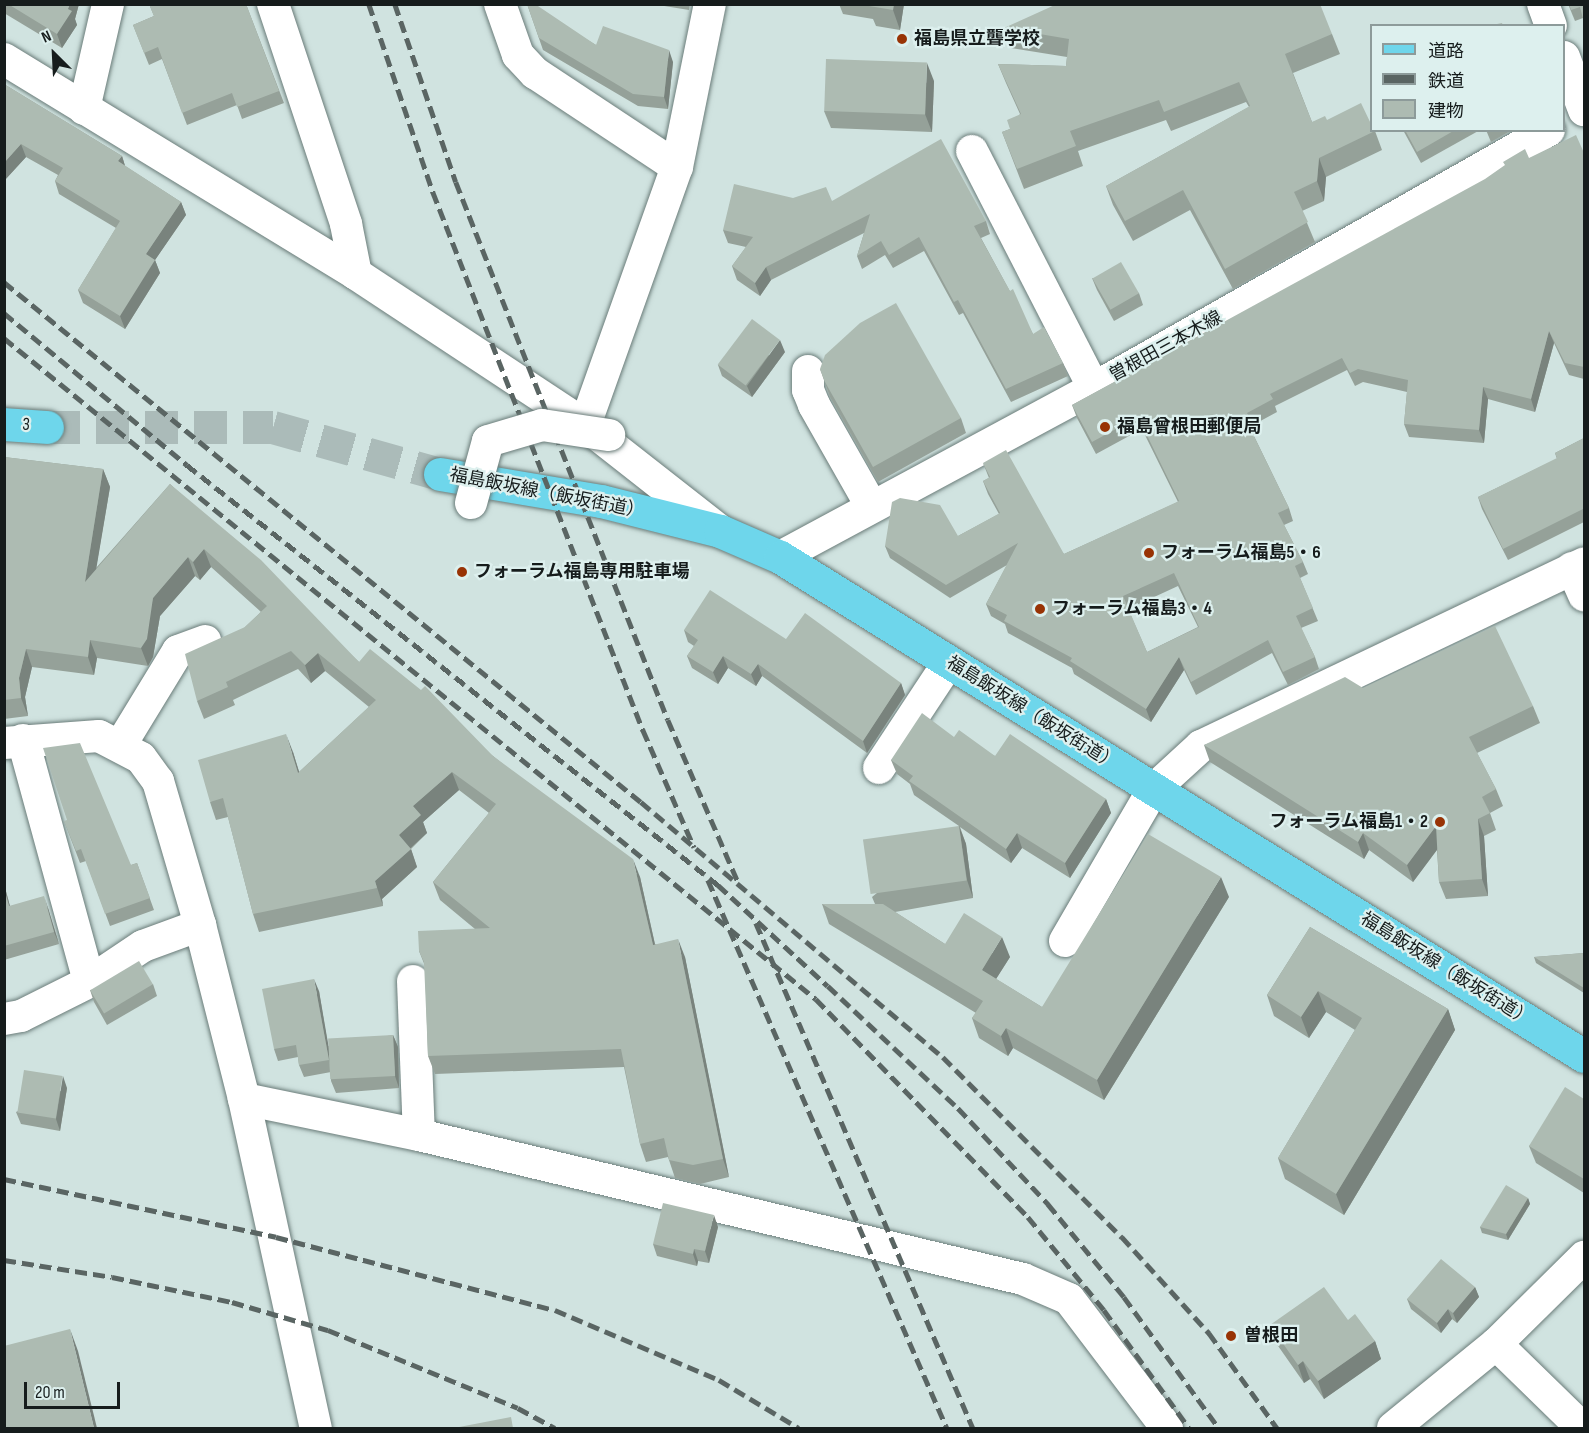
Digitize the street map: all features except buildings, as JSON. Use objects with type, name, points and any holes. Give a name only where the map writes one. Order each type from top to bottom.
[{"type":"main road","name":"3","points":[[4,423],[47,427]]},
{"type":"main road","name":"福島飯坂線（飯坂街道）","points":[[440,474],[601,501],[720,531],[780,557],[1584,1056]]},
{"type":"street","points":[[84,109],[108,4]]},
{"type":"street","points":[[273,4],[346,224],[356,274]]},
{"type":"street","points":[[500,4],[518,55],[535,73],[676,167]]},
{"type":"street","points":[[597,430],[691,113],[710,4]]},
{"type":"street","points":[[1543,4],[1550,24]]},
{"type":"street","points":[[4,59],[356,274],[597,430],[720,531]]},
{"type":"street","points":[[1565,62],[1584,110],[1565,121]]},
{"type":"street","name":"曽根田三本木線","points":[[780,557],[1094,388],[1545,132]]},
{"type":"street","points":[[972,151],[1094,388]]},
{"type":"street","points":[[808,371],[808,390],[814,405],[872,507]]},
{"type":"street","points":[[471,503],[488,441],[542,425],[597,430]]},
{"type":"street","points":[[1065,941],[1153,790],[1201,746],[1239,726],[1580,575]]},
{"type":"street","points":[[120,746],[178,651],[205,641]]},
{"type":"street","points":[[879,768],[949,662]]},
{"type":"street","points":[[89,982],[14,742],[99,736],[141,759],[158,781],[200,925],[244,1100],[276,1237],[316,1428]]},
{"type":"street","points":[[4,1019],[21,1017],[89,982],[142,946],[200,925]]},
{"type":"street","points":[[413,981],[419,1136]]},
{"type":"street","points":[[244,1100],[419,1136],[1023,1279],[1051,1289],[1069,1299],[1167,1428]]},
{"type":"street","points":[[1393,1428],[1496,1344],[1584,1257]]},
{"type":"street","points":[[1496,1344],[1582,1428]]},
{"type":"tunnel","points":[[47,427],[273,427],[440,474]]},
{"type":"railway","points":[[369,4],[433,192],[643,730],[694,847]]},
{"type":"railway","points":[[395,4],[456,182],[668,720],[739,884]]},
{"type":"railway","points":[[4,282],[641,802],[943,1057],[1122,1237],[1209,1333],[1277,1428]]},
{"type":"railway","points":[[4,313],[187,465],[718,885],[958,1108],[1048,1204],[1124,1297],[1219,1428]]},
{"type":"railway","points":[[4,338],[816,999],[1028,1217],[1104,1310],[1189,1428]]},
{"type":"railway","points":[[708,880],[947,1428]]},
{"type":"railway","points":[[756,923],[973,1428]]},
{"type":"railway","points":[[4,1179],[276,1237],[555,1310],[719,1380],[799,1428]]},
{"type":"railway","points":[[4,1260],[112,1277],[232,1302],[328,1330],[518,1408],[555,1428]]},
{"type":"place","name":"福島県立聾学校","points":[[902,39]]},
{"type":"place","name":"福島曾根田郵便局","points":[[1105,427]]},
{"type":"place","name":"フォーラム福島5・6","points":[[1149,553]]},
{"type":"place","name":"フォーラム福島専用駐車場","points":[[462,572]]},
{"type":"place","name":"フォーラム福島3・4","points":[[1040,609]]},
{"type":"place","name":"フォーラム福島1・2","points":[[1440,822]]},
{"type":"place","name":"曽根田","points":[[1231,1336]]}]
